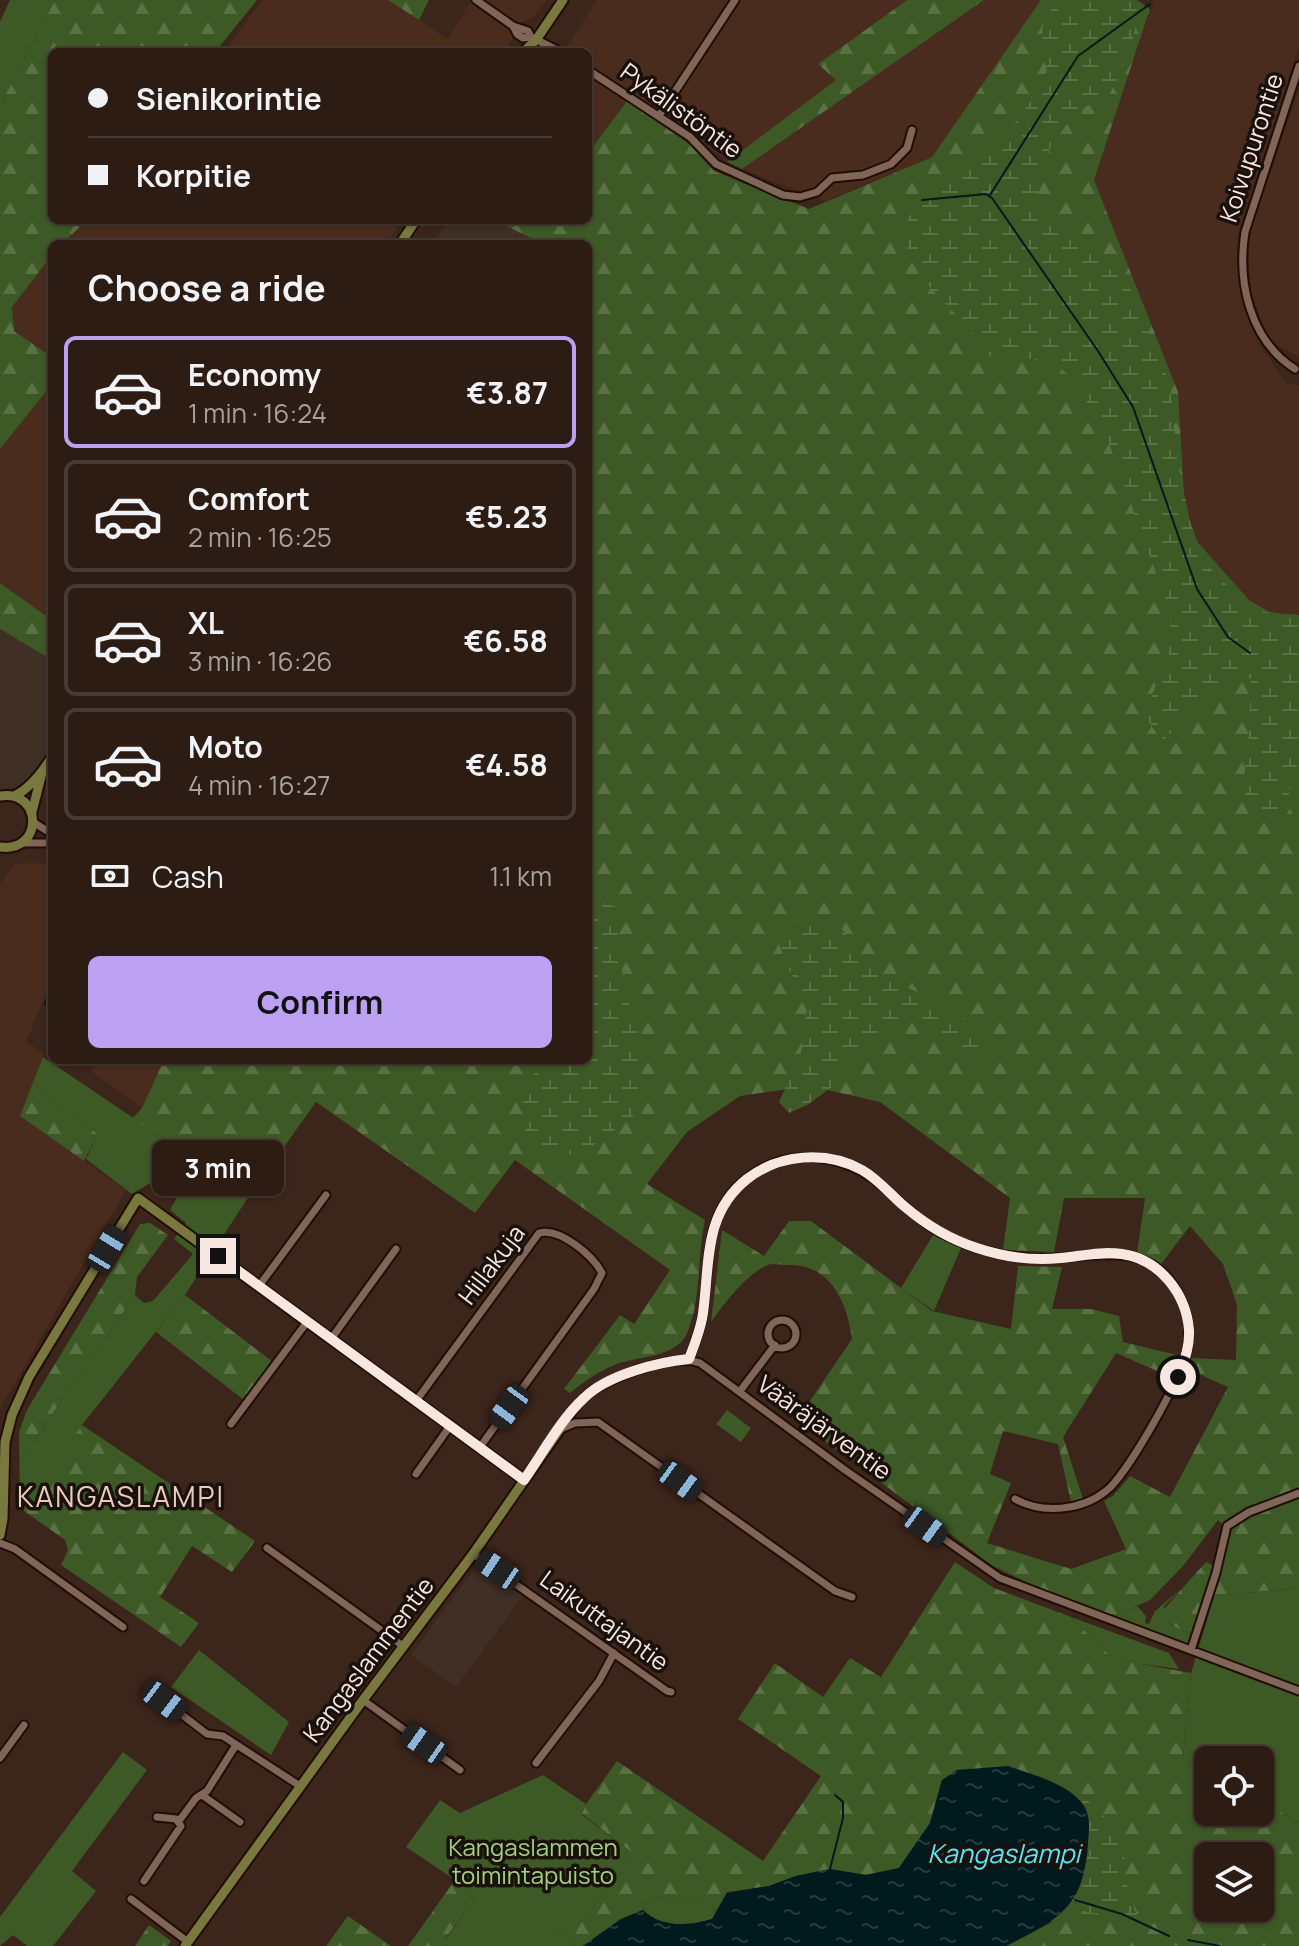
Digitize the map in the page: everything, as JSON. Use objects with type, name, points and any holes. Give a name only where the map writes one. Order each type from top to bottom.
[{"type":"street","points":[[476,0],[513,26],[523,38],[534,38],[553,48]]},
{"type":"street","points":[[526,48],[563,0]]},
{"type":"street","points":[[659,116],[735,0]]},
{"type":"street","points":[[534,38],[535,48]]},
{"type":"street","name":"Koivupurontie","points":[[1295,369],[1263,341],[1253,318],[1243,278],[1242,248],[1299,66]]},
{"type":"street","name":"Pykälistöntie","points":[[592,73],[690,137],[716,164],[783,195],[800,197],[817,192],[832,178],[863,175],[891,164],[907,148],[912,130]]},
{"type":"street","points":[[0,796],[22,793],[48,763]]},
{"type":"street","points":[[22,843],[30,834],[42,773]]},
{"type":"street","points":[[14,796],[22,799],[32,817],[48,831]]},
{"type":"street","points":[[0,847],[48,843]]},
{"type":"street","points":[[689,1359],[700,1332],[707,1255],[719,1212],[745,1180],[777,1162],[823,1158],[863,1170],[931,1227],[978,1249],[1022,1258],[1123,1254],[1150,1264],[1164,1274],[1179,1295],[1189,1331],[1187,1352],[1178,1377],[1122,1473],[1108,1491],[1094,1499],[1052,1509],[1015,1499]]},
{"type":"street","points":[[259,1286],[326,1195]]},
{"type":"street","points":[[0,1535],[5,1442],[12,1415],[29,1377],[138,1198],[524,1480]]},
{"type":"street","name":"Hillakuja","points":[[416,1401],[539,1233],[552,1232],[563,1237],[597,1263],[602,1273],[594,1289],[480,1447]]},
{"type":"street","points":[[331,1339],[396,1249]]},
{"type":"street","points":[[231,1424],[307,1322]]},
{"type":"street","points":[[740,1391],[775,1345]]},
{"type":"street","name":"Vääräjärventie","points":[[689,1359],[700,1363],[740,1391],[985,1569],[1046,1597],[1299,1691]]},
{"type":"street","name":"Kangaslammentie","points":[[186,1944],[473,1554],[584,1397],[623,1375],[689,1359]]},
{"type":"street","points":[[560,1429],[575,1423],[598,1422],[835,1591],[852,1597]]},
{"type":"street","points":[[416,1474],[450,1426]]},
{"type":"street","points":[[1191,1650],[1216,1573],[1227,1526],[1249,1512],[1299,1493]]},
{"type":"street","points":[[0,1543],[15,1549],[123,1627]]},
{"type":"street","points":[[267,1548],[403,1646]]},
{"type":"street","name":"Laikuttajantie","points":[[473,1554],[671,1692]]},
{"type":"street","points":[[536,1763],[599,1681],[614,1653]]},
{"type":"street","points":[[363,1700],[460,1770]]},
{"type":"street","points":[[164,1701],[207,1734],[223,1736],[300,1786]]},
{"type":"street","points":[[0,1758],[24,1725]]},
{"type":"street","points":[[144,1881],[180,1829],[179,1821],[196,1798],[207,1791],[236,1745]]},
{"type":"street","points":[[202,1795],[240,1822]]},
{"type":"street","points":[[157,1817],[179,1821]]},
{"type":"street","points":[[131,1899],[186,1944]]},
{"type":"shaded area","points":[[262,0],[388,0],[448,39],[471,0],[546,0],[533,17],[522,22],[507,48],[227,48]]},
{"type":"shaded area","points":[[597,0],[907,0],[819,63],[837,80],[727,162],[693,133],[592,67],[592,48],[566,48]]},
{"type":"shaded area","points":[[984,0],[1042,0],[932,157],[825,201],[742,169]]},
{"type":"shaded area","points":[[1154,0],[1299,0],[1299,46],[1239,228],[1237,248],[1241,294],[1259,344],[1286,383],[1299,385],[1299,629],[1249,600],[1186,529],[1094,180]]},
{"type":"shaded area","points":[[592,78],[627,101],[592,148]]},
{"type":"shaded area","points":[[1299,90],[1299,357],[1268,339],[1251,292],[1248,248],[1250,231]]},
{"type":"shaded area","points":[[84,224],[399,224],[389,240],[66,240]]},
{"type":"shaded area","points":[[447,224],[502,224],[535,240],[435,240]]},
{"type":"shaded area","points":[[48,260],[48,354],[14,331],[12,307]]},
{"type":"shaded area","points":[[48,389],[48,617],[0,583],[0,449]]},
{"type":"shaded area","points":[[0,629],[48,658],[48,751],[28,780],[15,788],[0,789]]},
{"type":"shaded area","points":[[48,863],[48,990],[26,1042],[44,1053],[20,1116],[126,1190],[0,1409],[0,884],[14,864]]},
{"type":"shaded area","points":[[94,1064],[162,1064],[142,1108],[91,1071]]},
{"type":"shaded area","points":[[478,1564],[523,1596],[456,1687],[411,1655]]},
{"type":"green space","points":[[10,0],[55,0],[0,105],[0,22]]},
{"type":"green space","points":[[55,0],[257,0],[218,48],[48,48],[48,224],[84,224],[66,240],[48,240],[48,260],[12,307],[14,331],[48,354],[48,389],[0,449],[0,105]]},
{"type":"green space","points":[[388,0],[429,0],[419,20]]},
{"type":"green space","points":[[907,0],[984,0],[742,169],[727,162],[836,80],[818,64]]},
{"type":"green space","points":[[1041,0],[1137,0],[1150,9],[1094,180],[1178,392],[1186,529],[1249,600],[1299,629],[1299,1588],[1214,1596],[1229,1532],[1218,1520],[1183,1566],[1150,1600],[1113,1617],[1054,1595],[993,1566],[797,1420],[852,1339],[841,1298],[825,1278],[801,1266],[768,1265],[744,1282],[711,1322],[722,1230],[764,1256],[789,1221],[811,1221],[932,1311],[1011,1329],[1018,1266],[1062,1267],[1052,1309],[1091,1309],[1119,1316],[1123,1342],[1181,1356],[1171,1377],[1116,1353],[1063,1437],[1083,1499],[1071,1502],[1058,1444],[1003,1431],[990,1474],[1011,1483],[987,1543],[1071,1569],[1126,1549],[1104,1501],[1113,1496],[1130,1476],[1170,1497],[1228,1387],[1188,1369],[1191,1358],[1236,1360],[1237,1305],[1223,1264],[1190,1226],[1161,1264],[1137,1253],[1145,1198],[1064,1198],[1054,1252],[1003,1250],[1010,1198],[880,1102],[810,1086],[740,1096],[687,1132],[647,1184],[705,1220],[695,1304],[683,1340],[665,1352],[612,1366],[570,1393],[564,1389],[620,1315],[634,1324],[670,1270],[515,1160],[475,1213],[316,1102],[249,1196],[133,1118],[142,1108],[162,1064],[592,1064],[592,240],[535,240],[502,224],[592,224],[592,148],[627,101],[689,144],[714,171],[809,209],[932,157]]},
{"type":"green space","points":[[1063,0],[1131,0],[1136,3],[1136,27],[1108,98],[1079,109],[1051,145],[1036,197],[1047,216],[1129,286],[1170,385],[1177,459],[1190,521],[1205,563],[1252,611],[1299,615],[1299,760],[1289,790],[1290,808],[1283,820],[1268,824],[1253,815],[1243,788],[1251,679],[1235,673],[1210,691],[1165,739],[1159,737],[1149,722],[1147,707],[1169,654],[1171,614],[1103,427],[1070,377],[1058,366],[1033,359],[992,359],[972,332],[927,284],[900,234],[930,186],[944,175],[988,153],[1030,102],[1046,74],[1044,21]]},
{"type":"green space","points":[[0,583],[48,617],[48,658],[0,629]]},
{"type":"green space","points":[[592,900],[617,907],[618,943],[625,990],[641,1045],[637,1113],[587,1150],[546,1160],[526,1144],[523,1095],[540,1064],[592,1064]]},
{"type":"green space","points":[[814,919],[838,923],[872,972],[931,998],[968,1021],[987,1041],[985,1055],[975,1061],[964,1056],[934,1029],[906,1017],[882,1028],[848,1058],[832,1087],[807,1105],[789,1113],[779,1102],[801,1053],[808,1001],[790,972],[776,937],[784,922]]},
{"type":"green space","points":[[43,1057],[48,1064],[53,1064],[249,1196],[185,1295],[82,1425],[24,1510],[24,1455],[135,1295],[144,1303],[153,1301],[193,1254],[174,1239],[186,1223],[170,1210],[179,1194],[157,1179],[132,1194],[86,1159],[98,1134],[53,1102],[33,1082]]},
{"type":"green space","points":[[33,1082],[53,1102],[98,1134],[84,1161],[20,1116]]},
{"type":"green space","points":[[150,1223],[168,1235],[137,1277],[135,1295],[24,1455],[24,1508],[82,1425],[255,1541],[232,1572],[192,1546],[160,1597],[199,1623],[181,1647],[61,1565],[68,1550],[65,1540],[20,1508],[19,1432],[27,1410],[140,1224]]},
{"type":"green space","points":[[933,1235],[961,1248],[934,1311],[901,1288]]},
{"type":"green space","points":[[185,1295],[273,1362],[244,1400],[156,1332]]},
{"type":"green space","points":[[727,1410],[751,1428],[741,1442],[716,1424]]},
{"type":"green space","points":[[955,1562],[994,1588],[1071,1617],[1108,1654],[1191,1673],[1183,1758],[1194,1764],[1194,1826],[1274,1826],[1274,1809],[1299,1822],[1299,1946],[1006,1946],[1052,1922],[942,1780],[930,1823],[899,1868],[866,1875],[830,1869],[769,1886],[727,1892],[716,1912],[711,1905],[671,1897],[649,1898],[643,1910],[621,1919],[583,1946],[576,1946],[554,1927],[579,1924],[635,1855],[582,1814],[617,1761],[763,1861],[821,1776],[738,1719],[775,1663],[823,1697],[850,1658],[881,1677]]},
{"type":"green space","points":[[1206,1562],[1214,1566],[1193,1633],[1178,1629],[1170,1624],[1163,1610]]},
{"type":"green space","points":[[1182,1588],[1164,1606],[1172,1626],[1193,1633],[1187,1644],[1113,1617],[1137,1606],[1146,1616],[1145,1623],[1149,1624],[1155,1611]]},
{"type":"green space","points":[[1299,1588],[1299,1822],[1274,1809],[1274,1746],[1194,1746],[1194,1764],[1183,1758],[1191,1673],[1214,1596]]},
{"type":"green space","points":[[1071,1617],[1169,1653],[1179,1669],[1141,1664],[1108,1654]]},
{"type":"green space","points":[[199,1650],[289,1722],[271,1755],[171,1687]]},
{"type":"green space","points":[[123,1752],[147,1770],[72,1871],[96,1891],[53,1946],[27,1946],[13,1935],[0,1946],[0,1917]]},
{"type":"green space","name":"Kangaslammen toimintapuisto","points":[[543,1775],[586,1804],[582,1815],[635,1855],[579,1924],[555,1928],[576,1946],[448,1946],[445,1940],[475,1899],[455,1880],[406,1847],[440,1800],[460,1813]]},
{"type":"green space","points":[[1071,1795],[1088,1801],[1108,1820],[1125,1846],[1124,1875],[1140,1926],[1068,1907],[1083,1874],[1089,1831],[1084,1809]]},
{"type":"green space","points":[[455,1880],[475,1899],[445,1939],[448,1946],[408,1946]]},
{"type":"green space","points":[[671,1897],[711,1905],[716,1912],[712,1919],[675,1924],[658,1920],[643,1910],[649,1898]]},
{"type":"green space","points":[[348,1916],[391,1946],[326,1946]]},
{"type":"green space","points":[[149,1925],[171,1941],[168,1946],[135,1946]]},
{"type":"water","name":"Kangaslampi","points":[[1008,1766],[1049,1781],[1078,1798],[1088,1815],[1089,1829],[1086,1865],[1075,1897],[1041,1928],[1006,1946],[583,1946],[621,1919],[643,1910],[667,1923],[694,1923],[712,1919],[727,1893],[769,1886],[830,1869],[866,1875],[899,1868],[930,1823],[942,1780],[957,1770]]},
{"type":"waterway","points":[[990,195],[1078,56],[1150,4]]},
{"type":"waterway","points":[[922,200],[986,194],[992,198],[1133,407],[1197,589],[1228,637],[1250,653]]},
{"type":"waterway","points":[[830,1869],[843,1818],[843,1802],[835,1795]]},
{"type":"waterway","points":[[1075,1900],[1122,1914],[1169,1936]]},
{"type":"waterway","points":[[1188,1940],[1220,1946]]},
{"type":"district","name":"KANGASLAMPI","points":[[121,1497]]},
{"type":"route","points":[[218,1256],[524,1480],[575,1408],[593,1390],[623,1375],[689,1359],[700,1332],[707,1255],[719,1212],[745,1180],[777,1162],[823,1158],[863,1170],[931,1227],[978,1249],[1022,1258],[1123,1254],[1150,1264],[1164,1274],[1179,1295],[1186,1314],[1189,1331],[1187,1352],[1178,1377]]}]
